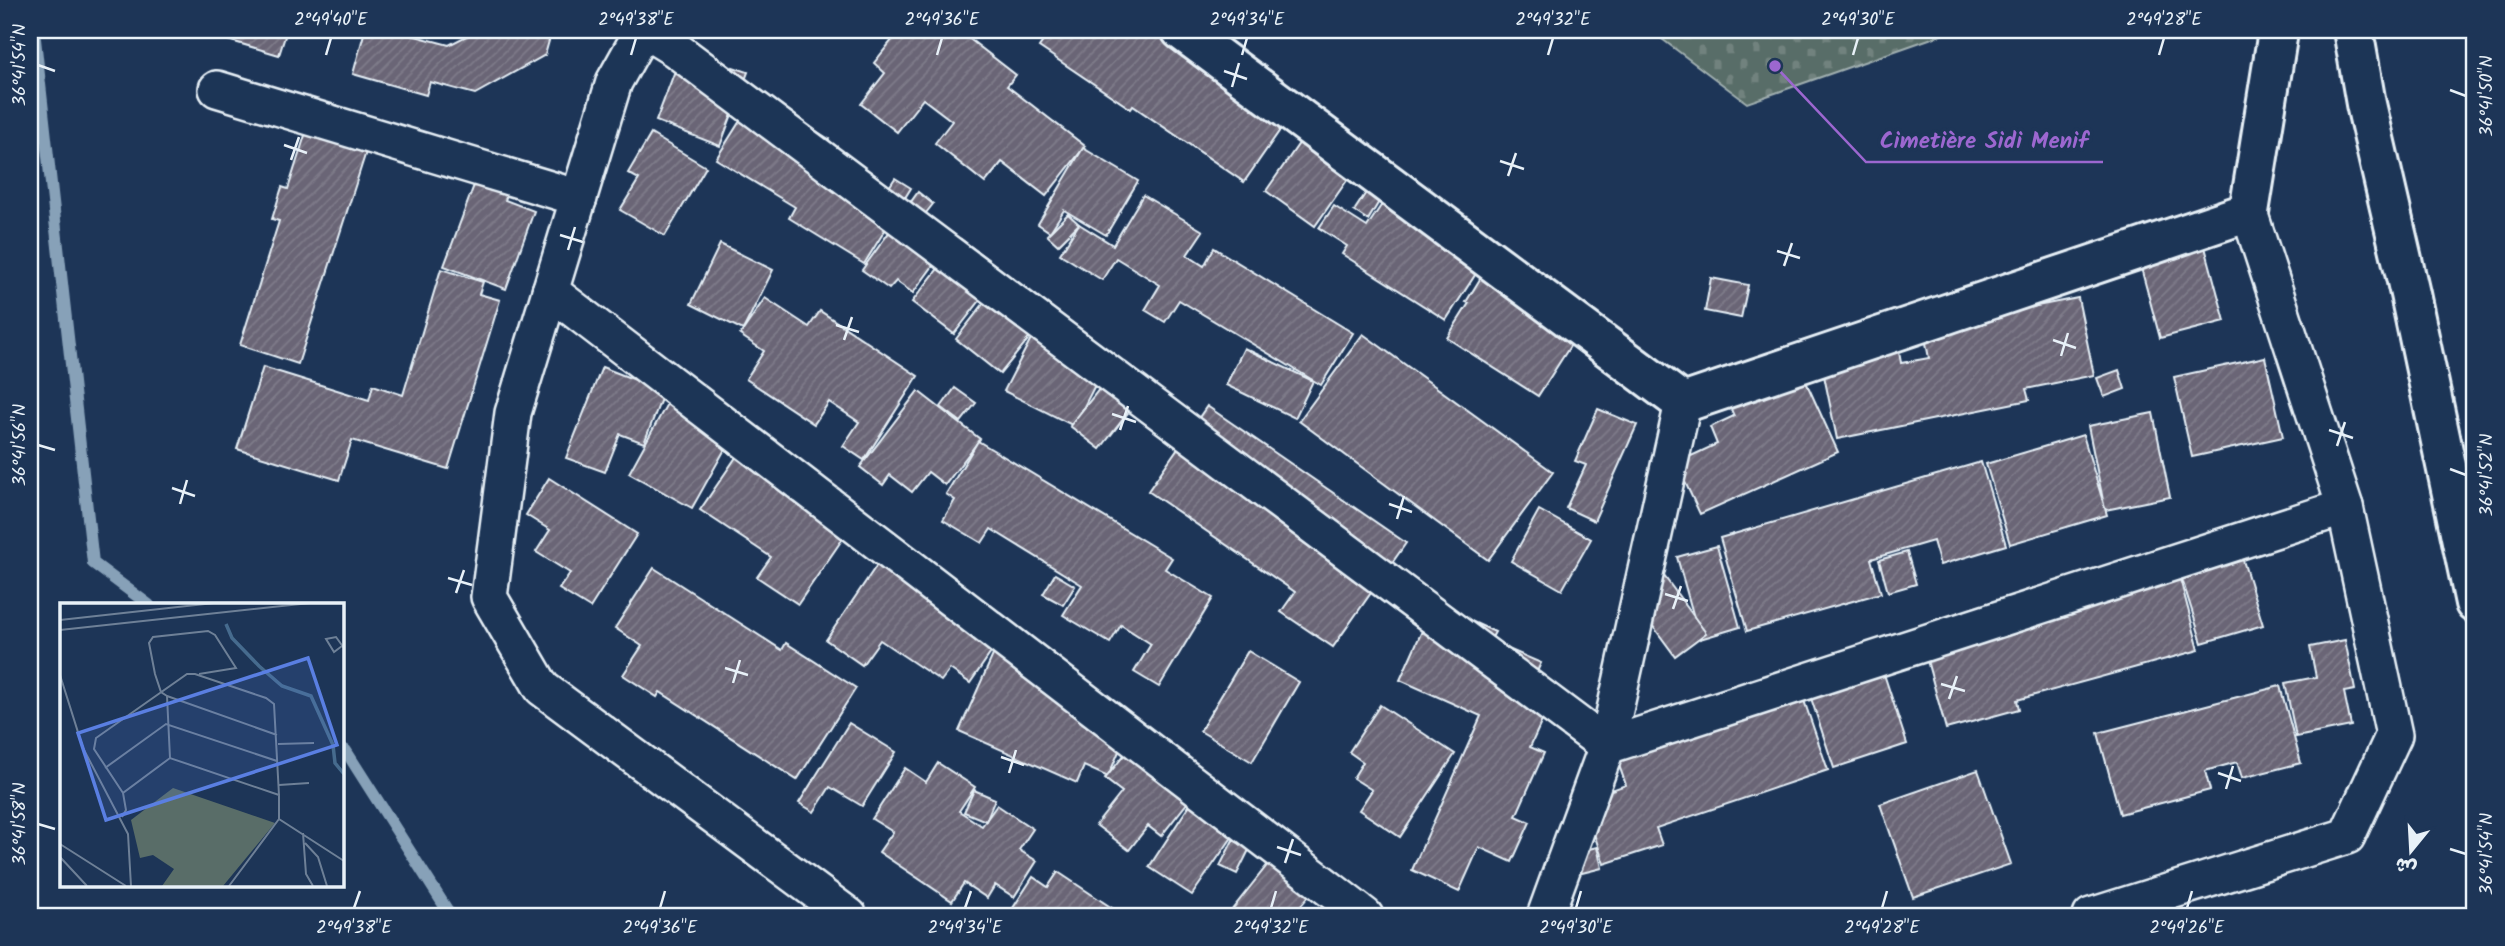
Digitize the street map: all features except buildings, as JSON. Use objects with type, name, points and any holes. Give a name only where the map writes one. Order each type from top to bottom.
[{"type":"street","points":[[849,916],[542,688],[489,597],[513,413],[614,82],[643,30],[675,49],[1606,746]]},
{"type":"street","points":[[1181,30],[1683,403]]},
{"type":"street","points":[[2353,30],[2366,104],[2410,294],[2475,603]]},
{"type":"street","points":[[2091,916],[2347,836],[2394,735],[2345,507],[2249,212],[2281,34]]},
{"type":"street","points":[[217,89],[579,198]]},
{"type":"street","points":[[1683,403],[2249,212]]},
{"type":"street","points":[[550,291],[1365,916]]},
{"type":"street","points":[[1545,916],[1606,746],[1683,403]]},
{"type":"street","points":[[1606,746],[2345,507]]},
{"type":"green space","points":[[1650,30],[1955,30],[1747,103]]},
{"type":"waterway","points":[[34,30],[93,563],[146,603]]},
{"type":"waterway","points":[[343,749],[451,916]]},
{"type":"place","name":"Cimetière Sidi Menif","points":[[1775,66]]}]
